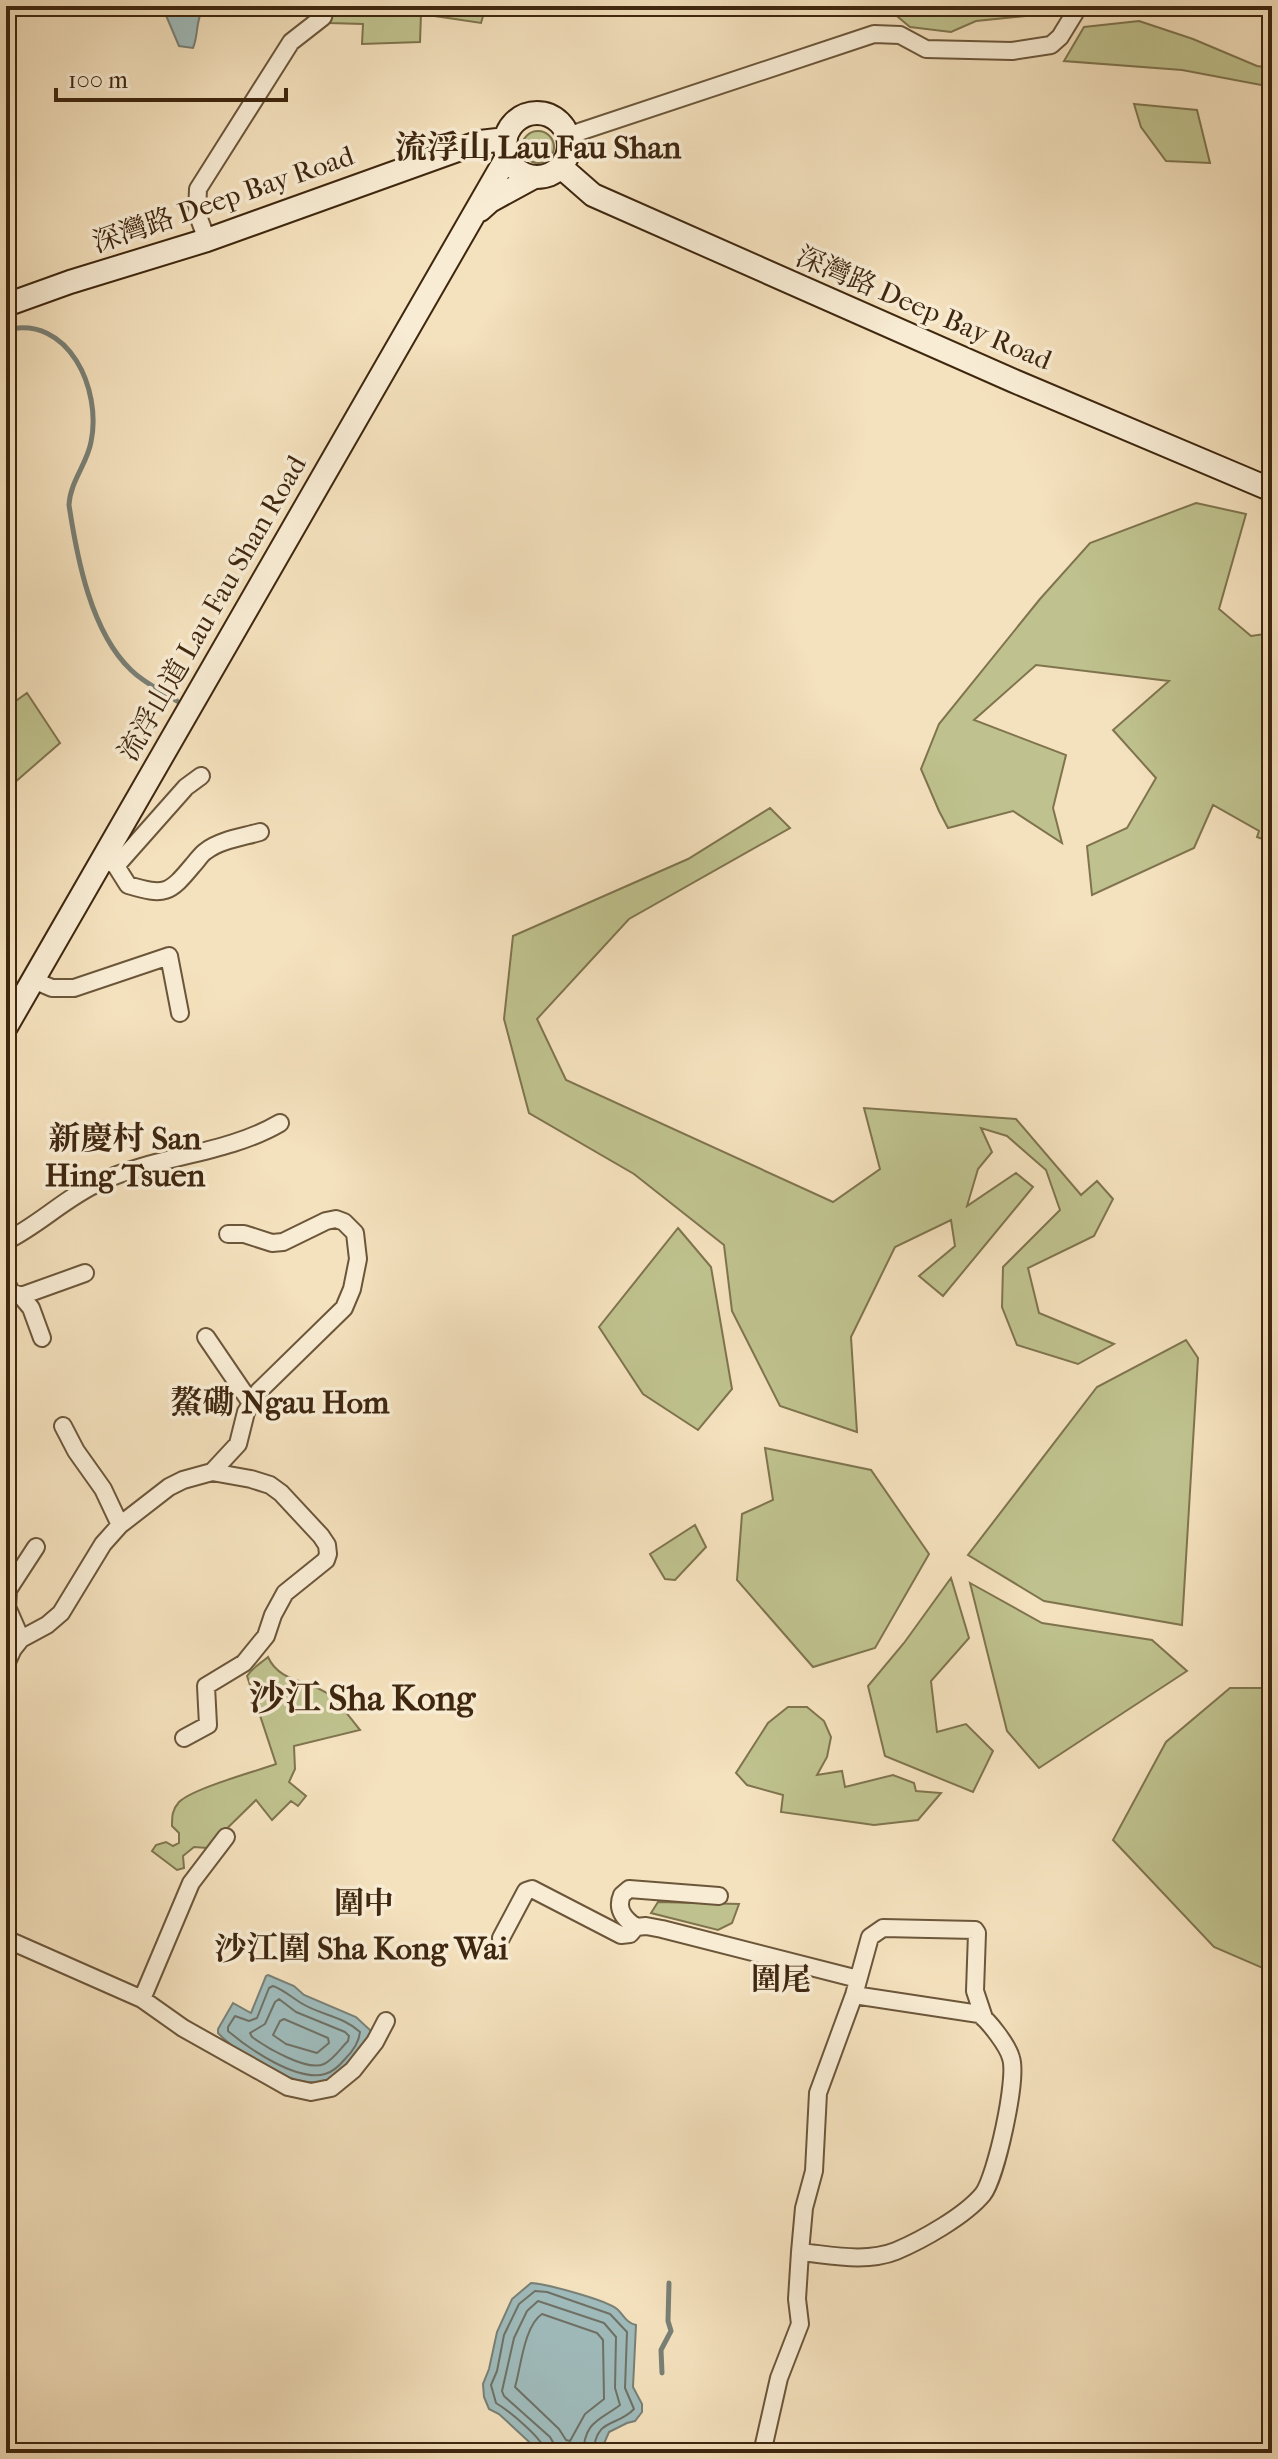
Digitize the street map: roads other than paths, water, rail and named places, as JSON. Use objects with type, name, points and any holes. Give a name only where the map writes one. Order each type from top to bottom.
[{"type":"street","points":[[207,240],[197,213],[198,189],[291,42],[323,17],[326,6]]},
{"type":"street","points":[[567,136],[874,34],[900,35],[926,49],[1012,51],[1051,45],[1060,37],[1079,6]]},
{"type":"street","points":[[536,113],[555,119],[563,127],[569,147],[561,167],[553,173],[534,177],[513,167],[507,148],[510,129],[516,121],[536,113]]},
{"type":"street","name":"深灣路 Deep Bay Road","points":[[6,305],[207,240],[480,142],[507,148]]},
{"type":"street","name":"流浮山道 Lau Fau Shan Road","points":[[6,1027],[110,862],[507,148]]},
{"type":"street","name":"深灣路 Deep Bay Road","points":[[561,167],[593,195],[1014,381],[1272,490]]},
{"type":"street","name":"流浮山道 Lau Fau Shan Road","points":[[470,219],[490,201],[534,177]]},
{"type":"street","points":[[201,776],[110,862],[128,885],[148,891],[169,890],[205,851],[260,832]]},
{"type":"street","points":[[33,980],[52,988],[74,988],[170,949],[180,1013]]},
{"type":"street","points":[[6,1241],[99,1182],[158,1162],[230,1145],[280,1123]]},
{"type":"street","points":[[212,1472],[238,1444],[246,1412],[259,1391],[344,1308],[356,1274],[357,1242],[351,1227],[336,1219],[283,1242],[272,1243],[244,1234],[228,1234]]},
{"type":"street","points":[[21,1296],[85,1273]]},
{"type":"street","points":[[6,1282],[11,1292],[21,1296],[31,1308],[42,1338]]},
{"type":"street","points":[[206,1337],[251,1403]]},
{"type":"street","points":[[63,1426],[76,1451],[103,1489],[120,1525]]},
{"type":"street","points":[[6,1664],[21,1639],[47,1625],[61,1613],[103,1544],[120,1525],[169,1487],[212,1472],[270,1485],[321,1536],[327,1545],[326,1560],[285,1593],[266,1636],[244,1663],[206,1686],[208,1725],[184,1738]]},
{"type":"street","points":[[21,1639],[7,1607],[8,1590],[36,1547]]},
{"type":"street","points":[[142,1999],[191,1883],[226,1837]]},
{"type":"street","points":[[501,1938],[529,1889],[621,1935],[630,1934],[636,1927]]},
{"type":"street","points":[[719,1896],[629,1889],[622,1895],[620,1908],[627,1921],[636,1927],[662,1929],[856,1987],[972,2012],[984,2018]]},
{"type":"street","points":[[762,2453],[779,2378],[800,2324],[797,2299],[800,2252],[804,2208],[814,2171],[818,2093],[856,1987],[866,1944],[883,1928],[975,1930],[975,1991],[984,2018],[1011,2055],[1012,2068],[1010,2101],[991,2178],[984,2193],[944,2224],[897,2250],[867,2258],[800,2252]]},
{"type":"street","points":[[6,1939],[142,1999],[183,2028],[279,2084],[311,2092],[331,2088],[353,2070],[375,2042],[386,2021]]},
{"type":"water","points":[[162,6],[189,6],[201,13],[193,48],[179,46]]},
{"type":"water","points":[[268,1975],[294,1986],[304,1995],[356,2017],[371,2031],[356,2058],[340,2076],[320,2082],[289,2077],[256,2062],[218,2033],[233,2003],[251,2013]]},
{"type":"water","points":[[531,2283],[601,2301],[617,2309],[636,2325],[633,2387],[642,2404],[642,2412],[635,2421],[609,2432],[600,2453],[541,2453],[499,2414],[489,2409],[484,2397],[483,2384],[497,2332],[512,2299]]},
{"type":"waterway","points":[[6,330],[28,328],[47,333],[76,360],[86,379],[93,422],[91,442],[72,489],[69,505],[88,593],[117,654],[136,675],[177,701]]},
{"type":"waterway","points":[[662,2373],[661,2350],[671,2331],[668,2321],[669,2283]]},
{"type":"district","name":"流浮山 Lau Fau Shan","points":[[538,147]]},
{"type":"district","name":"新慶村 San Hing Tsuen","points":[[125,1156]]},
{"type":"district","name":"鰲磡 Ngau Hom","points":[[280,1402]]},
{"type":"district","name":"沙江 Sha Kong","points":[[362,1698]]},
{"type":"district","name":"圍中","points":[[364,1903]]},
{"type":"district","name":"沙江圍 Sha Kong Wai","points":[[361,1948]]},
{"type":"district","name":"圍尾","points":[[781,1979]]}]
